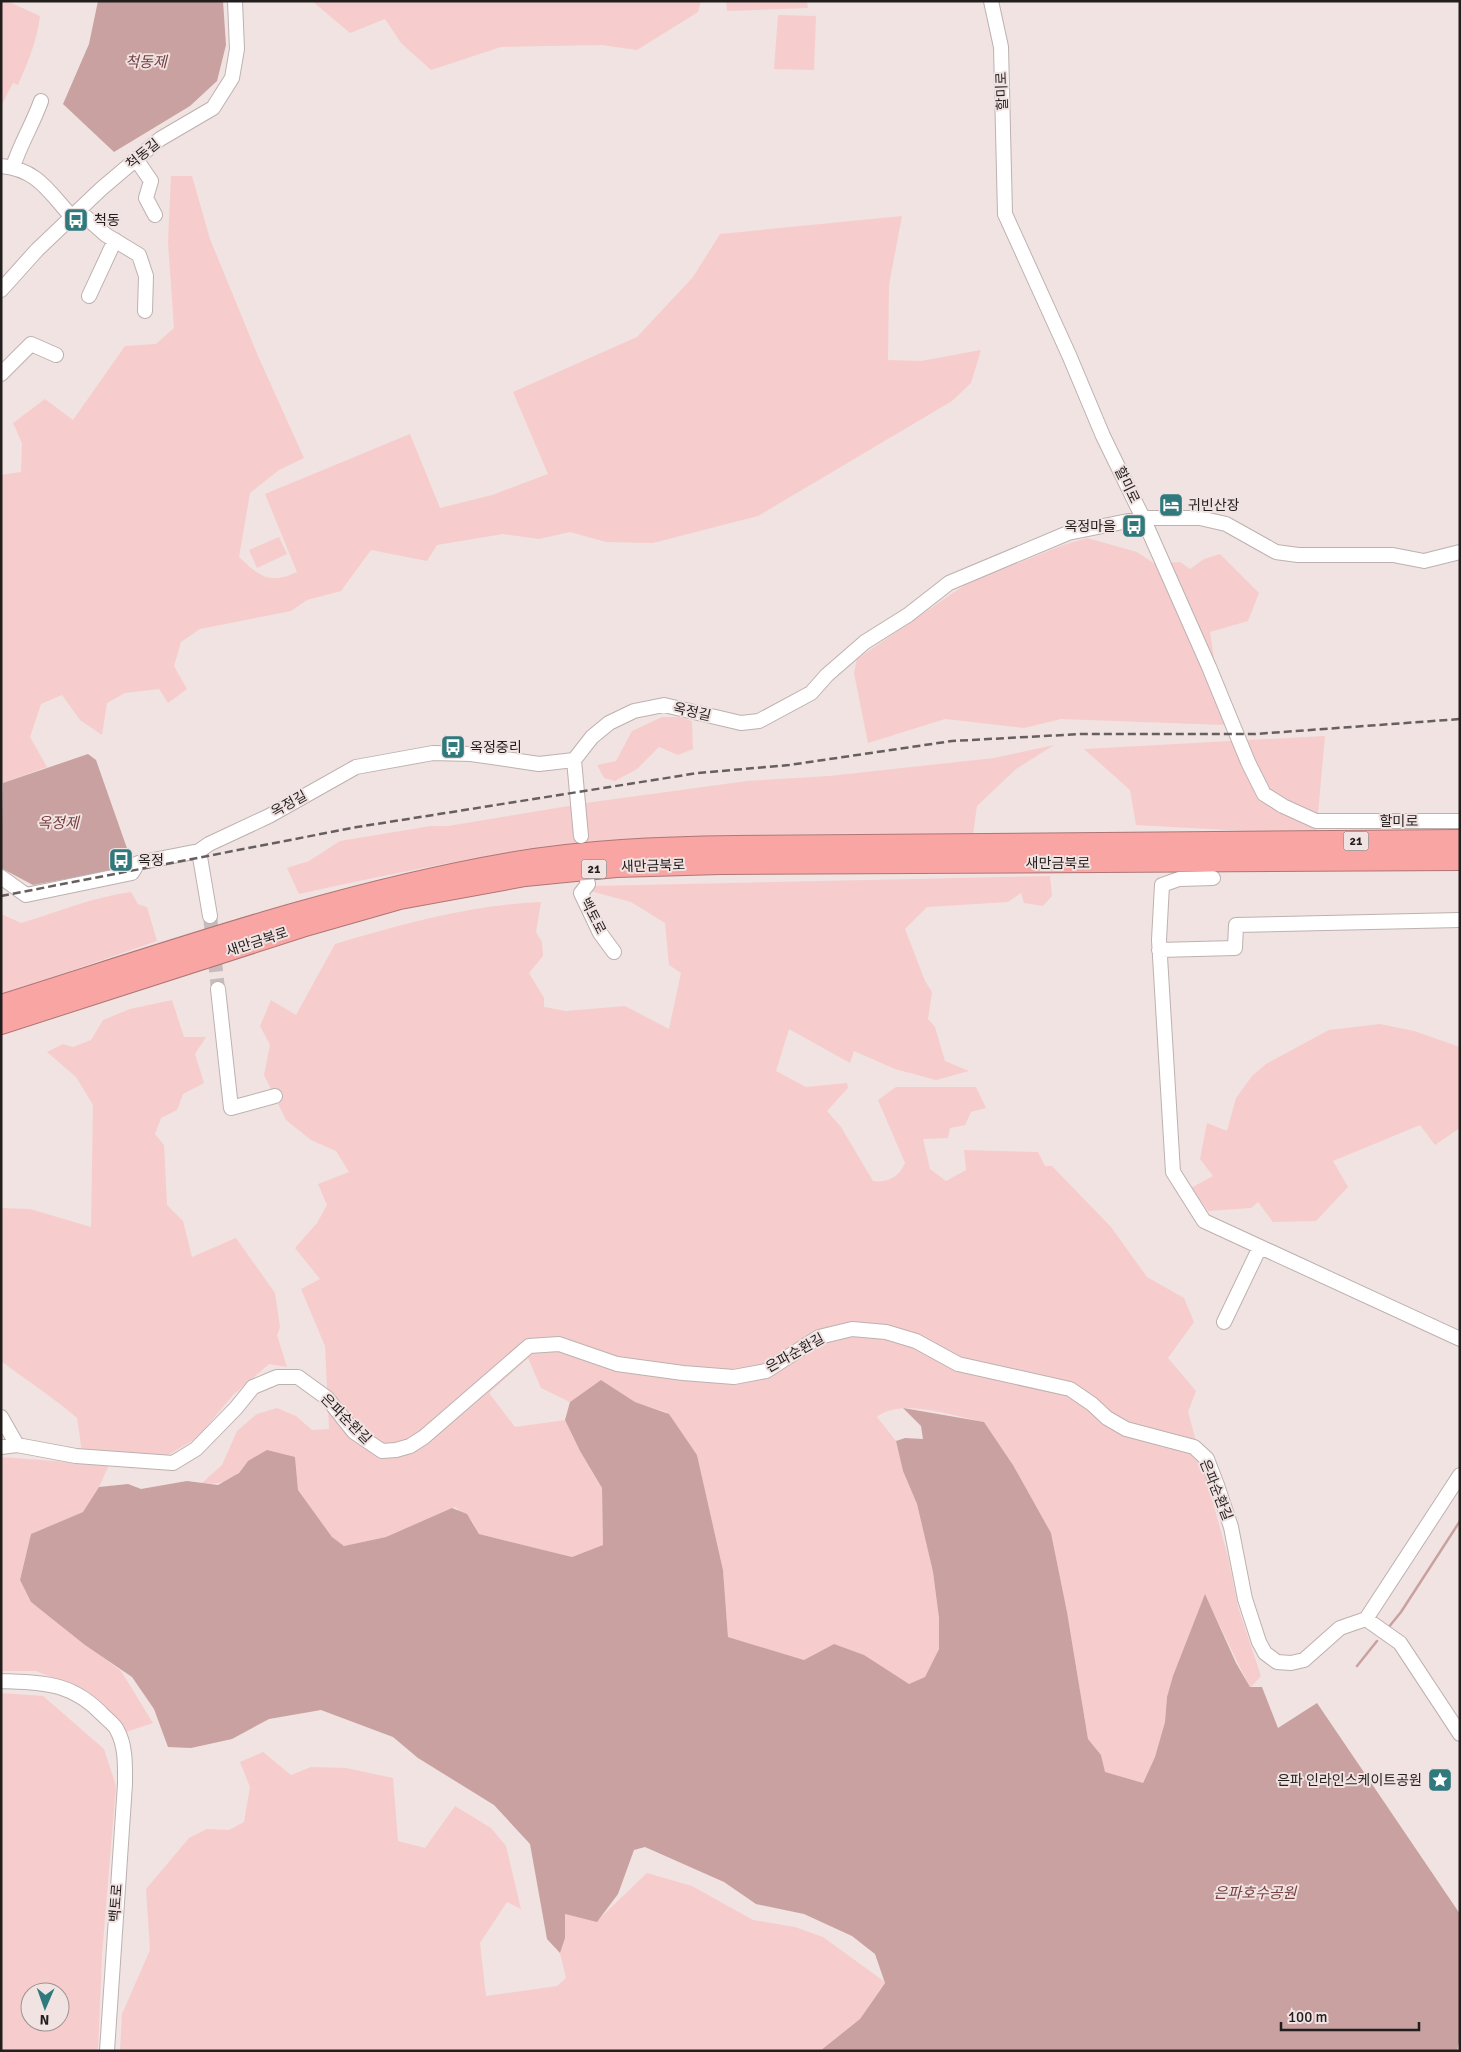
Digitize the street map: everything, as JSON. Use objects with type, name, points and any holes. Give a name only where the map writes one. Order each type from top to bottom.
[{"type":"highway","name":"새만금북로","points":[[1,1005],[297,912],[389,887],[510,863],[660,847],[1460,840]]},
{"type":"highway","name":"21","points":[[1210,870],[1253,862],[1460,860]]},
{"type":"highway","name":"새만금북로","points":[[1,1024],[302,927],[400,899],[525,876],[616,867],[721,864],[1210,870]]},
{"type":"street","name":"척동길","points":[[1,290],[37,250],[136,159],[160,139],[213,108],[232,78],[237,49],[235,1]]},
{"type":"street","name":"할미로","points":[[991,1],[1002,47],[1005,214],[1103,436],[1143,518],[1209,666],[1248,762],[1264,794],[1283,806],[1316,820],[1460,821]]},
{"type":"street","points":[[41,101],[34,122],[7,166],[19,167],[38,180],[75,214],[139,254],[146,276],[145,312]]},
{"type":"street","points":[[136,159],[151,180],[146,198],[155,215]]},
{"type":"street","points":[[89,296],[114,240]]},
{"type":"street","points":[[1,374],[31,344],[56,355]]},
{"type":"street","name":"옥정길","points":[[1,877],[26,895],[132,873],[138,863],[199,851],[209,844],[269,816],[356,767],[433,753],[472,754],[539,764],[574,760],[592,737],[609,723],[634,711],[664,705],[742,723],[760,720],[811,693],[827,675],[864,642],[908,615],[949,583],[1068,534],[1143,518],[1200,518],[1226,524],[1276,552],[1298,555],[1393,555],[1424,561],[1460,552]]},
{"type":"street","points":[[574,760],[581,836]]},
{"type":"street","points":[[199,851],[210,916]]},
{"type":"street","points":[[1210,870],[1162,885],[1159,950],[1173,1172],[1204,1221],[1460,1338]]},
{"type":"street","name":"백토로","points":[[586,880],[588,884],[581,893],[600,933],[614,952]]},
{"type":"street","points":[[1159,950],[1235,948],[1236,925],[1460,920]]},
{"type":"street","points":[[218,989],[231,1108],[276,1096]]},
{"type":"street","points":[[1224,1322],[1260,1248]]},
{"type":"street","name":"은파순환길","points":[[17,1445],[76,1456],[173,1462],[196,1449],[253,1387],[278,1377],[298,1377],[327,1398],[354,1432],[370,1445],[382,1451],[396,1450],[410,1446],[424,1437],[529,1346],[558,1344],[617,1364],[683,1374],[734,1377],[766,1371],[819,1337],[832,1333],[852,1329],[886,1332],[916,1341],[967,1367],[1023,1377],[1070,1389],[1092,1404],[1107,1418],[1126,1429],[1194,1447],[1206,1459],[1231,1527],[1245,1599],[1259,1642],[1264,1653],[1277,1662],[1291,1663],[1304,1660],[1340,1628],[1366,1619]]},
{"type":"street","points":[[1,1417],[17,1445],[1,1447]]},
{"type":"street","points":[[1460,1475],[1366,1619],[1400,1642],[1460,1734]]},
{"type":"street","name":"백토로","points":[[1,1681],[35,1682],[69,1689],[92,1703],[115,1727],[124,1756],[125,1784],[107,2051]]},
{"type":"shaded area","points":[[1,1],[7,1],[40,16],[29,60],[18,85],[13,83],[1,106]]},
{"type":"shaded area","points":[[312,1],[701,1],[698,12],[637,50],[601,45],[501,47],[431,70],[401,43],[385,19],[350,33]]},
{"type":"shaded area","points":[[726,1],[807,1],[808,8],[727,11]]},
{"type":"shaded area","points":[[778,15],[816,16],[814,70],[774,69]]},
{"type":"shaded area","points":[[171,176],[192,176],[210,239],[258,356],[304,458],[279,470],[250,493],[239,557],[259,574],[272,578],[279,578],[297,572],[265,494],[410,434],[440,508],[492,495],[548,474],[513,392],[637,337],[693,277],[720,234],[902,216],[889,285],[888,360],[921,361],[981,350],[971,383],[952,401],[758,516],[653,543],[606,542],[570,532],[539,539],[503,534],[437,545],[427,561],[371,550],[341,591],[307,600],[291,611],[200,629],[181,642],[174,666],[187,689],[168,703],[159,689],[125,693],[107,703],[102,735],[80,720],[62,695],[41,704],[30,737],[47,767],[1,785],[1,475],[21,472],[22,443],[13,423],[45,399],[73,420],[125,346],[156,344],[174,328],[168,242]]},
{"type":"shaded area","points":[[279,537],[287,554],[257,568],[249,550]]},
{"type":"shaded area","points":[[1087,538],[1137,552],[1155,564],[1180,562],[1190,569],[1204,559],[1220,554],[1259,593],[1248,621],[1210,632],[1224,725],[1061,719],[1024,728],[945,719],[868,743],[854,673],[857,659],[966,584],[1063,545]]},
{"type":"shaded area","points":[[662,717],[679,717],[692,721],[693,749],[678,755],[659,747],[637,769],[615,781],[604,778],[597,765],[616,761],[632,731]]},
{"type":"shaded area","points":[[1325,736],[1316,835],[1136,825],[1130,790],[1084,749]]},
{"type":"shaded area","points":[[1054,745],[1016,769],[977,806],[973,834],[736,835],[594,843],[483,857],[299,894],[287,868],[309,861],[340,841],[431,826],[448,826],[593,802],[747,781],[829,776],[994,758]]},
{"type":"shaded area","points":[[1050,876],[1052,896],[1043,906],[1024,903],[1021,893],[1008,902],[927,907],[905,929],[925,981],[932,992],[928,1019],[935,1027],[945,1061],[969,1071],[936,1080],[895,1069],[854,1051],[850,1063],[789,1029],[776,1071],[806,1087],[847,1083],[848,1088],[827,1111],[841,1127],[873,1181],[883,1181],[892,1178],[900,1172],[905,1163],[878,1100],[896,1087],[976,1087],[986,1108],[971,1112],[965,1125],[950,1128],[948,1138],[923,1139],[930,1169],[946,1181],[966,1170],[964,1150],[1038,1152],[1045,1166],[1052,1166],[1111,1227],[1147,1277],[1184,1298],[1194,1322],[1168,1358],[1196,1391],[1188,1412],[1228,1557],[1238,1607],[1261,1676],[1250,1688],[1205,1595],[1167,1697],[1165,1722],[1155,1757],[1142,1784],[1104,1772],[1101,1755],[1088,1739],[1067,1612],[1051,1533],[1013,1465],[984,1422],[914,1408],[887,1411],[877,1417],[896,1441],[903,1471],[917,1504],[933,1572],[939,1618],[939,1649],[925,1677],[909,1684],[834,1644],[804,1660],[728,1637],[723,1570],[697,1455],[666,1412],[635,1402],[601,1380],[570,1402],[541,1388],[528,1358],[489,1393],[515,1427],[565,1420],[580,1451],[602,1488],[603,1545],[572,1557],[479,1534],[472,1521],[455,1507],[386,1537],[344,1546],[332,1537],[298,1490],[295,1457],[248,1461],[229,1480],[210,1484],[202,1483],[222,1465],[237,1431],[257,1414],[277,1408],[296,1416],[312,1430],[329,1429],[325,1346],[301,1289],[320,1279],[295,1248],[317,1223],[327,1205],[318,1184],[349,1172],[336,1151],[311,1140],[286,1120],[264,1075],[270,1045],[260,1026],[271,1000],[296,1015],[335,944],[463,911],[541,902],[536,932],[542,942],[543,956],[529,973],[544,998],[544,1007],[566,1011],[625,1006],[669,1029],[681,973],[669,965],[665,923],[631,902],[590,891],[594,886]]},
{"type":"shaded area","points":[[131,892],[138,904],[147,907],[157,941],[1,995],[1,914],[21,923],[89,901]]},
{"type":"shaded area","points":[[172,1000],[184,1037],[206,1037],[195,1054],[204,1083],[183,1094],[177,1110],[161,1118],[155,1134],[164,1145],[167,1205],[183,1221],[192,1257],[236,1238],[275,1293],[280,1327],[277,1335],[287,1367],[269,1364],[233,1395],[197,1438],[168,1455],[141,1456],[82,1452],[77,1418],[1,1361],[1,1208],[30,1209],[91,1227],[93,1105],[76,1077],[47,1052],[63,1044],[73,1047],[91,1040],[103,1020],[130,1009]]},
{"type":"shaded area","points":[[1380,1024],[1414,1031],[1460,1047],[1460,1128],[1435,1145],[1420,1125],[1333,1161],[1348,1187],[1316,1221],[1273,1222],[1258,1202],[1251,1208],[1208,1211],[1191,1188],[1213,1176],[1200,1159],[1207,1123],[1227,1131],[1236,1098],[1252,1076],[1266,1064],[1329,1030]]},
{"type":"shaded area","points":[[1,1457],[109,1465],[99,1487],[83,1512],[31,1534],[20,1580],[31,1602],[121,1671],[153,1723],[123,1733],[90,1693],[36,1671],[1,1671]]},
{"type":"shaded area","points":[[1,1693],[43,1696],[104,1749],[116,1786],[102,1955],[98,2051],[1,2051]]},
{"type":"shaded area","points":[[263,1752],[291,1775],[311,1767],[346,1768],[393,1778],[398,1841],[425,1848],[455,1806],[491,1828],[506,1846],[521,1909],[507,1902],[480,1943],[486,1996],[557,1986],[566,1978],[560,1953],[565,1914],[597,1921],[647,1873],[692,1886],[753,1920],[795,1927],[823,1937],[885,1982],[860,2019],[820,2051],[120,2051],[122,2014],[150,1950],[146,1889],[189,1838],[207,1829],[229,1830],[244,1822],[250,1787],[240,1762]]},
{"type":"water","name":"척동제","points":[[98,1],[223,1],[226,45],[217,81],[190,106],[114,152],[63,104],[89,44]]},
{"type":"water","name":"옥정제","points":[[88,754],[96,760],[129,854],[115,870],[33,885],[1,868],[3,783]]},
{"type":"water","name":"은파호수공원","points":[[601,1380],[635,1402],[669,1414],[697,1455],[723,1570],[728,1637],[804,1660],[834,1644],[864,1655],[909,1684],[925,1677],[939,1649],[939,1618],[933,1572],[917,1504],[903,1471],[896,1441],[905,1438],[923,1439],[921,1426],[903,1408],[984,1422],[1013,1465],[1051,1533],[1067,1612],[1088,1739],[1101,1755],[1105,1772],[1143,1783],[1155,1757],[1165,1722],[1167,1697],[1173,1676],[1205,1594],[1236,1663],[1250,1687],[1262,1687],[1278,1728],[1317,1703],[1460,1914],[1460,2038],[1457,2051],[820,2051],[860,2019],[885,1983],[875,1954],[852,1936],[804,1914],[756,1904],[724,1882],[645,1847],[634,1850],[618,1894],[597,1922],[565,1914],[565,1938],[560,1953],[547,1939],[530,1844],[494,1805],[418,1758],[393,1737],[321,1710],[269,1719],[232,1739],[191,1748],[168,1747],[154,1709],[132,1677],[85,1645],[31,1602],[20,1580],[31,1534],[83,1512],[99,1487],[128,1484],[141,1489],[187,1481],[218,1485],[239,1473],[248,1461],[267,1450],[295,1457],[298,1490],[332,1537],[344,1546],[386,1537],[452,1508],[467,1514],[479,1534],[572,1557],[603,1545],[602,1488],[580,1451],[565,1420],[570,1402]]},
{"type":"waterway","points":[[1388,1628],[1401,1612],[1460,1521]]},
{"type":"waterway","points":[[1357,1666],[1377,1641]]},
{"type":"tunnel","points":[[210,916],[218,989]]},
{"type":"railway","points":[[1,896],[357,827],[698,773],[789,765],[952,741],[1082,734],[1255,734],[1460,719]]},
{"type":"place","name":"척동","points":[[76,220]]},
{"type":"place","name":"귀빈산장","points":[[1171,505]]},
{"type":"place","name":"옥정마을","points":[[1134,526]]},
{"type":"place","name":"옥정중리","points":[[453,747]]},
{"type":"place","name":"옥정","points":[[121,860]]},
{"type":"place","name":"은파 인라인스케이트공원","points":[[1440,1780]]}]
